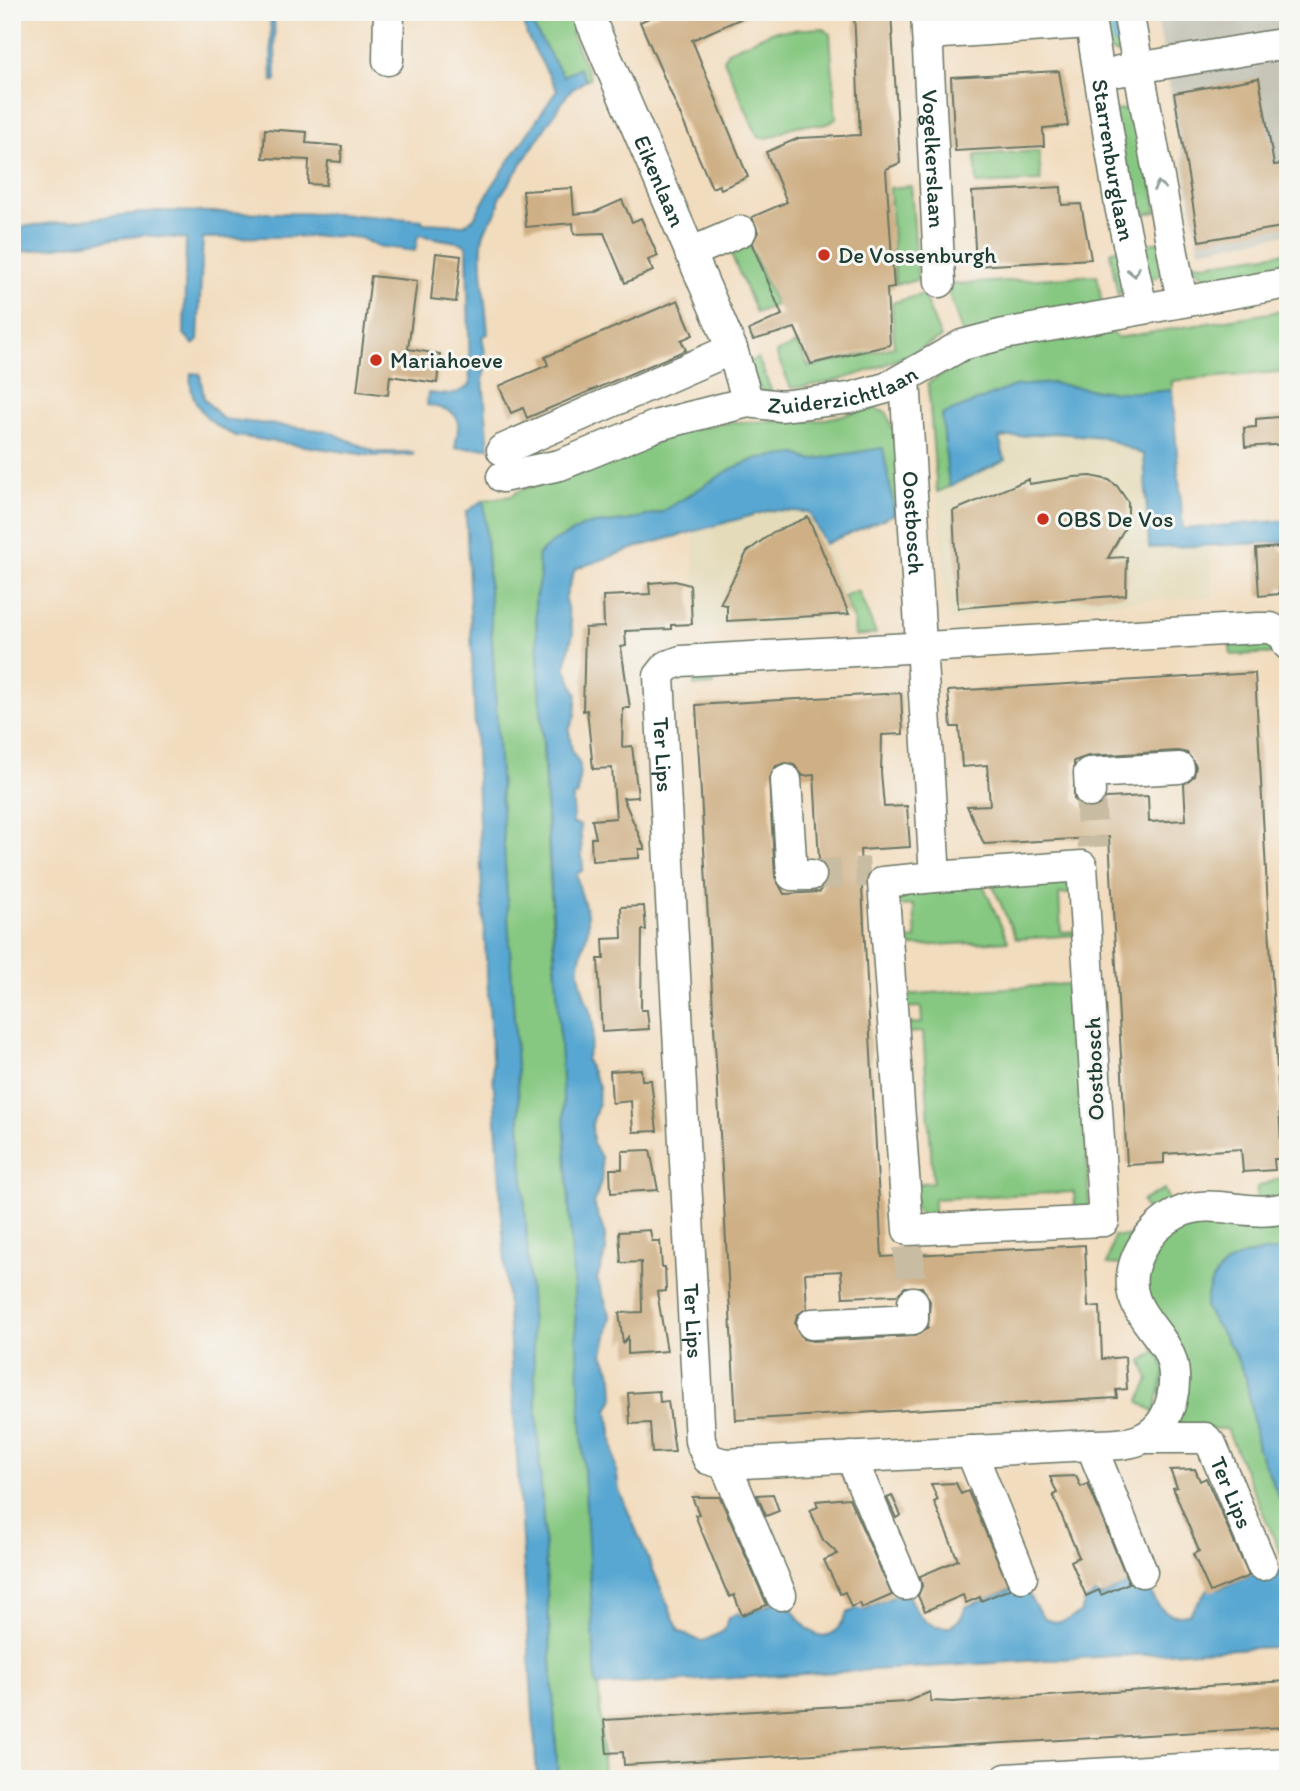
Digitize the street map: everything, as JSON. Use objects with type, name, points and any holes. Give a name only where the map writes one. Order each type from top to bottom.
[{"type":"street","points":[[387,60],[389,12]]},
{"type":"street","name":"Eikenlaan","points":[[587,12],[732,349],[748,402]]},
{"type":"street","name":"Starrenburglaan","points":[[1128,12],[1182,301]]},
{"type":"street","name":"Starrenburglaan","points":[[1090,18],[1120,206],[1142,308]]},
{"type":"street","name":"Vogelkerslaan","points":[[940,282],[927,23],[1090,18]]},
{"type":"street","points":[[1100,75],[1288,43]]},
{"type":"street","points":[[690,253],[741,231]]},
{"type":"street","name":"Zuiderzichtlaan","points":[[732,349],[502,464],[560,465],[658,425],[748,402],[781,406],[850,398],[886,388],[962,345],[1142,308],[1288,284]]},
{"type":"street","name":"Oostbosch","points":[[905,378],[935,877]]},
{"type":"street","name":"Ter Lips","points":[[1262,1565],[1212,1446],[1205,1438],[1145,1438],[1091,1445],[725,1464],[708,1459],[700,1441],[659,676],[667,666],[681,661],[1258,628],[1271,628],[1284,635],[1288,645]]},
{"type":"street","points":[[1090,792],[1089,773],[1179,768]]},
{"type":"street","points":[[786,780],[792,875],[811,875]]},
{"type":"street","name":"Oostbosch","points":[[1087,857],[1104,1221],[908,1238],[876,877],[935,877],[1087,857]]},
{"type":"street","points":[[1145,1438],[1161,1422],[1170,1405],[1175,1377],[1169,1354],[1133,1295],[1132,1274],[1142,1246],[1156,1227],[1180,1212],[1203,1205],[1267,1213],[1288,1207]]},
{"type":"street","points":[[812,1324],[913,1319],[912,1302]]},
{"type":"street","points":[[1091,1445],[1142,1572]]},
{"type":"street","points":[[971,1451],[1022,1577]]},
{"type":"street","points":[[851,1457],[905,1585]]},
{"type":"street","name":"Ter Lips","points":[[725,1464],[781,1595]]},
{"type":"street","points":[[1006,1779],[1288,1763]]},
{"type":"shaded area","points":[[1156,12],[1288,12],[1288,234],[1199,250]]},
{"type":"shaded area","name":"OBS De Vos","points":[[1054,433],[1103,437],[1144,455],[1149,548],[1209,546],[1213,597],[981,610],[967,618],[953,621],[948,617],[937,492],[1005,460],[998,438]]},
{"type":"shaded area","points":[[771,510],[809,512],[861,618],[696,629],[693,532]]},
{"type":"green space","points":[[532,12],[575,12],[582,27],[571,32],[590,78],[586,80],[578,68],[563,76],[534,28]]},
{"type":"green space","points":[[1096,12],[1123,12],[1124,49],[1118,54],[1108,50]]},
{"type":"green space","points":[[823,28],[830,34],[836,119],[822,125],[796,126],[768,138],[758,137],[724,60],[728,51],[774,31]]},
{"type":"green space","points":[[1140,107],[1157,212],[1130,216],[1112,111]]},
{"type":"green space","points":[[1039,151],[1041,181],[977,184],[975,155]]},
{"type":"green space","points":[[911,186],[918,280],[895,284],[890,188]]},
{"type":"green space","points":[[1162,241],[1162,273],[1154,279],[1145,277],[1135,247]]},
{"type":"green space","points":[[749,243],[776,305],[756,313],[730,251]]},
{"type":"green space","points":[[1122,248],[1127,281],[1118,296],[1110,252]]},
{"type":"green space","points":[[1288,252],[1288,271],[1214,283],[1184,261],[1185,257],[1193,263],[1206,264]]},
{"type":"green space","points":[[1097,275],[1102,304],[963,335],[946,285]]},
{"type":"green space","points":[[923,294],[941,338],[869,371],[831,382],[791,388],[776,353],[797,343],[809,367],[894,347],[892,303]]},
{"type":"green space","points":[[1288,310],[1288,371],[1172,381],[1172,390],[1136,394],[1101,392],[1052,383],[942,415],[949,487],[937,492],[928,383],[970,358],[1013,345],[1108,329],[1117,338]]},
{"type":"green space","points":[[758,358],[773,395],[760,390],[747,363]]},
{"type":"green space","points":[[873,408],[887,413],[892,428],[897,427],[903,511],[895,514],[883,449],[810,460],[797,454],[662,512],[626,521],[586,525],[538,555],[540,578],[535,598],[555,973],[558,987],[604,1779],[558,1779],[484,500],[511,496],[522,489],[581,474],[682,431],[731,422],[817,421]]},
{"type":"green space","points":[[858,590],[876,634],[855,636],[854,621],[844,596]]},
{"type":"green space","points":[[1263,637],[1281,653],[1231,655],[1229,640]]},
{"type":"green space","points":[[713,669],[714,685],[694,686],[693,670]]},
{"type":"green space","points":[[990,879],[1072,882],[1077,893],[1059,894],[1061,932],[1079,931],[1078,935],[1016,939]]},
{"type":"green space","points":[[981,880],[1008,941],[900,947],[900,940],[916,939],[914,905],[897,906],[902,889]]},
{"type":"green space","points":[[1081,983],[1089,1207],[1075,1211],[1074,1192],[934,1199],[934,1218],[925,1218],[915,1208],[914,1184],[933,1182],[923,1032],[906,1033],[905,1024],[922,1023],[921,1007],[903,1008],[902,995]]},
{"type":"green space","points":[[1281,1178],[1288,1184],[1288,1195],[1256,1204],[1257,1187]]},
{"type":"green space","points":[[1164,1189],[1171,1206],[1150,1218],[1142,1201]]},
{"type":"green space","points":[[1288,1218],[1288,1250],[1258,1253],[1232,1261],[1214,1278],[1205,1308],[1233,1350],[1246,1378],[1258,1449],[1288,1517],[1286,1566],[1227,1429],[1168,1429],[1143,1284],[1154,1243],[1189,1220]]},
{"type":"green space","points":[[1114,1236],[1135,1236],[1124,1265],[1107,1264]]},
{"type":"green space","points":[[1157,1351],[1165,1371],[1154,1413],[1139,1401],[1149,1380],[1142,1361]]},
{"type":"water","points":[[270,12],[274,12],[276,81],[272,81]]},
{"type":"water","points":[[522,12],[532,12],[534,28],[563,76],[579,68],[586,80],[569,92],[499,198],[496,212],[484,233],[482,267],[488,334],[482,336],[487,364],[483,379],[489,448],[455,448],[458,428],[456,417],[447,410],[427,405],[428,393],[450,394],[470,385],[467,247],[462,243],[418,235],[415,251],[376,246],[361,238],[342,236],[203,238],[198,340],[194,345],[184,334],[186,239],[144,235],[12,253],[12,228],[157,211],[339,214],[464,225],[474,218],[557,90],[527,36]]},
{"type":"water","points":[[191,373],[200,374],[204,399],[223,419],[328,431],[375,452],[413,452],[413,455],[373,456],[236,436],[210,420],[197,404],[193,395]]},
{"type":"water","points":[[1052,383],[1112,391],[1172,390],[1183,529],[1288,520],[1288,542],[1149,548],[1144,455],[1103,437],[1054,433],[999,438],[1005,460],[949,487],[942,415],[1014,386]]},
{"type":"water","points":[[883,448],[895,514],[825,544],[809,512],[771,510],[638,547],[575,569],[565,599],[573,633],[565,667],[577,695],[575,716],[569,730],[572,751],[580,765],[578,795],[573,796],[573,824],[580,825],[583,870],[577,874],[588,920],[579,972],[593,1022],[586,1060],[599,1086],[598,1105],[592,1124],[593,1143],[601,1157],[602,1178],[594,1204],[605,1235],[606,1251],[597,1279],[611,1317],[603,1354],[613,1377],[614,1398],[608,1410],[619,1490],[679,1631],[702,1642],[724,1631],[728,1618],[738,1613],[740,1617],[786,1597],[806,1627],[823,1636],[831,1634],[839,1627],[847,1613],[858,1608],[863,1610],[906,1591],[922,1618],[941,1627],[950,1627],[960,1619],[967,1606],[1025,1584],[1039,1612],[1052,1621],[1070,1619],[1081,1612],[1086,1600],[1096,1593],[1099,1597],[1144,1578],[1155,1601],[1165,1611],[1179,1615],[1189,1614],[1207,1590],[1217,1586],[1219,1589],[1264,1570],[1271,1574],[1288,1566],[1288,1646],[596,1686],[535,598],[540,578],[538,555],[551,543],[586,525],[626,521],[662,512],[731,469],[758,458],[797,454],[810,460]]},
{"type":"water","points":[[484,500],[558,1779],[537,1779],[482,895],[466,512]]},
{"type":"water","points":[[1288,1250],[1288,1517],[1258,1449],[1246,1378],[1233,1350],[1205,1308],[1214,1278],[1232,1261],[1258,1253]]},
{"type":"building","points":[[662,12],[756,12],[692,40],[748,177],[721,189],[719,185],[712,188],[640,22]]},
{"type":"building","name":"De Vossenburgh","points":[[854,12],[891,12],[900,163],[886,169],[894,288],[887,289],[890,345],[811,364],[795,328],[753,340],[749,330],[782,315],[752,244],[758,232],[752,217],[787,202],[766,152],[799,138],[860,135]]},
{"type":"building","points":[[1059,71],[1068,126],[1043,128],[1044,146],[955,151],[951,77]]},
{"type":"building","points":[[1259,78],[1274,165],[1288,163],[1288,226],[1199,241],[1174,93]]},
{"type":"building","points":[[265,129],[307,132],[306,143],[342,146],[341,162],[328,161],[326,185],[308,184],[309,160],[263,158]]},
{"type":"building","points":[[1061,187],[1062,205],[1081,204],[1091,259],[976,266],[972,192]]},
{"type":"building","points":[[572,188],[574,214],[595,212],[622,200],[632,222],[641,218],[658,256],[648,260],[653,271],[625,283],[604,233],[574,234],[573,223],[526,227],[523,191]]},
{"type":"building","points":[[436,253],[461,256],[456,302],[431,299]]},
{"type":"building","name":"Mariahoeve","points":[[371,276],[417,281],[408,349],[440,354],[437,383],[390,376],[388,395],[357,391]]},
{"type":"building","points":[[678,300],[693,335],[681,340],[686,350],[527,418],[523,408],[511,413],[499,386],[548,365],[545,357]]},
{"type":"building","points":[[1288,416],[1288,444],[1245,447],[1244,428],[1256,427],[1256,419]]},
{"type":"building","points":[[1091,476],[1109,480],[1117,486],[1128,502],[1128,522],[1108,558],[1127,557],[1126,595],[958,608],[953,511],[1029,479],[1029,484]]},
{"type":"building","points":[[808,517],[849,614],[727,621],[727,605],[720,604],[747,552],[773,532]]},
{"type":"building","points":[[1280,547],[1280,551],[1288,551],[1288,587],[1279,588],[1279,594],[1259,596],[1256,549]]},
{"type":"building","points":[[675,581],[690,585],[692,624],[671,625],[671,629],[625,631],[626,646],[621,647],[630,708],[623,708],[622,747],[632,746],[638,797],[623,798],[645,849],[639,849],[639,858],[592,861],[591,838],[596,838],[592,820],[616,818],[612,768],[593,769],[587,710],[583,711],[585,628],[604,627],[603,596],[650,594],[649,583]]},
{"type":"building","points":[[1255,673],[1282,1159],[1274,1159],[1275,1170],[1243,1172],[1241,1149],[1164,1154],[1164,1163],[1127,1165],[1109,837],[984,844],[967,806],[990,805],[987,765],[962,767],[959,727],[951,727],[948,691]],"holes":[[[1178,751],[1187,753],[1196,766],[1194,776],[1184,784],[1186,820],[1149,822],[1148,796],[1106,798],[1100,806],[1092,809],[1082,807],[1074,800],[1074,761],[1088,756]]]},
{"type":"building","points":[[901,693],[903,734],[882,735],[881,772],[884,807],[907,806],[910,847],[860,850],[882,1257],[1085,1245],[1088,1307],[1100,1306],[1102,1359],[1125,1357],[1127,1389],[1116,1390],[1117,1398],[736,1420],[696,705]],"holes":[[[786,763],[794,765],[803,776],[814,775],[819,859],[826,866],[828,874],[820,892],[784,894],[775,877],[769,780],[776,766]],[[841,1271],[843,1297],[897,1295],[905,1287],[922,1287],[930,1301],[928,1328],[914,1336],[813,1341],[803,1339],[795,1324],[797,1315],[807,1308],[805,1273]]]},
{"type":"building","points":[[644,906],[646,930],[642,930],[641,1010],[647,1010],[649,1029],[602,1032],[598,959],[604,959],[603,939],[622,938],[621,907]]},
{"type":"building","points":[[641,1069],[642,1080],[651,1080],[657,1131],[633,1132],[631,1101],[612,1103],[610,1071]]},
{"type":"building","points":[[650,1150],[658,1190],[611,1193],[610,1169],[622,1169],[622,1151]]},
{"type":"building","points":[[650,1230],[652,1241],[660,1241],[662,1267],[665,1267],[666,1291],[657,1292],[667,1351],[628,1354],[628,1337],[623,1343],[619,1313],[642,1312],[641,1262],[621,1263],[619,1232]]},
{"type":"building","points":[[659,1391],[660,1402],[668,1401],[675,1452],[652,1453],[650,1423],[630,1424],[628,1393]]},
{"type":"building","points":[[1195,1469],[1200,1481],[1206,1478],[1249,1576],[1210,1592],[1193,1554],[1199,1551],[1173,1488],[1177,1487],[1170,1470]]},
{"type":"building","points":[[1076,1476],[1081,1487],[1088,1484],[1129,1583],[1101,1595],[1099,1590],[1086,1596],[1071,1561],[1079,1557],[1053,1495],[1057,1493],[1050,1477]]},
{"type":"building","points":[[956,1483],[961,1494],[968,1491],[1010,1589],[981,1601],[980,1597],[966,1603],[963,1595],[925,1611],[918,1596],[922,1586],[920,1576],[958,1560],[934,1502],[938,1500],[931,1484]]},
{"type":"building","points":[[773,1494],[779,1511],[766,1516],[757,1495]]},
{"type":"building","points":[[892,1496],[901,1515],[896,1518],[887,1498]]},
{"type":"building","points":[[692,1497],[720,1497],[767,1605],[742,1615],[734,1595],[730,1597],[725,1588],[695,1515],[699,1514]]},
{"type":"building","points":[[849,1498],[892,1595],[862,1608],[860,1603],[851,1607],[845,1592],[840,1594],[824,1560],[838,1554],[823,1540],[810,1510],[818,1507],[816,1501]]},
{"type":"building","points":[[1288,1681],[1284,1727],[624,1765],[623,1752],[607,1753],[604,1720],[906,1702],[930,1692],[931,1701],[952,1702]]},
{"type":"waterway","points":[[1111,12],[1116,42]]},
{"type":"tunnel","points":[[1090,792],[1093,847]]},
{"type":"tunnel","points":[[811,875],[870,872]]},
{"type":"tunnel","points":[[908,1247],[913,1302]]},
{"type":"place","name":"De Vossenburgh","points":[[824,255]]},
{"type":"place","name":"Mariahoeve","points":[[376,360]]},
{"type":"place","name":"OBS De Vos","points":[[1043,519]]}]
